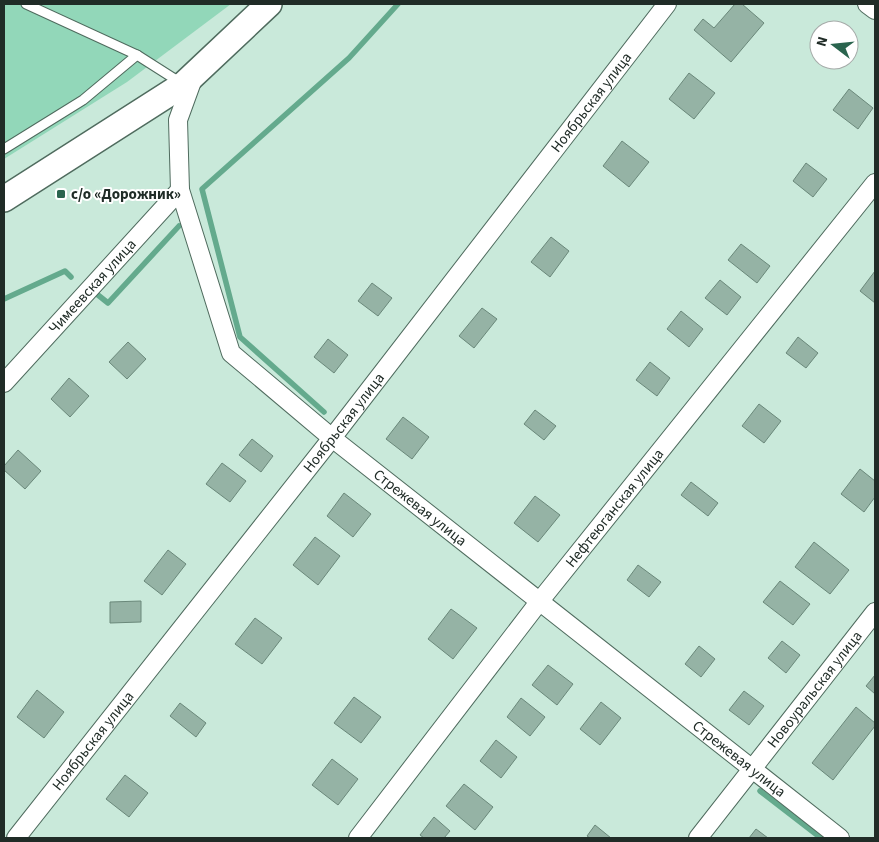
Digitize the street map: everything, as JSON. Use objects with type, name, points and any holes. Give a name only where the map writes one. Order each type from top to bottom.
[{"type":"street","points":[[4,198],[189,80],[269,4]]},
{"type":"street","name":"Ноябрьская улица","points":[[16,838],[332,438],[667,4]]},
{"type":"street","points":[[867,4],[875,10]]},
{"type":"street","name":"Стрежевая улица","points":[[189,80],[178,120],[180,190],[231,353],[332,438],[840,838]]},
{"type":"street","name":"Нефтеюганская улица","points":[[358,838],[539,602],[875,183]]},
{"type":"street","name":"Чимеевская улица","points":[[4,382],[180,190]]},
{"type":"street","name":"Новоуральская улица","points":[[698,838],[875,612]]},
{"type":"lane","points":[[26,4],[189,80]]},
{"type":"lane","points":[[4,149],[83,100],[137,55]]},
{"type":"green space","points":[[4,4],[231,4],[127,82],[4,159]]},
{"type":"building","points":[[735,4],[742,4],[764,23],[731,62],[694,30],[703,19],[714,28]]},
{"type":"building","points":[[689,73],[715,93],[694,119],[669,99]]},
{"type":"building","points":[[849,89],[873,108],[858,129],[833,110]]},
{"type":"building","points":[[622,141],[649,162],[629,187],[603,166]]},
{"type":"building","points":[[806,163],[827,179],[813,197],[793,181]]},
{"type":"building","points":[[551,237],[569,251],[550,277],[531,262]]},
{"type":"building","points":[[741,244],[770,266],[757,283],[728,260]]},
{"type":"building","points":[[875,271],[875,303],[860,291]]},
{"type":"building","points":[[720,280],[741,297],[727,315],[705,298]]},
{"type":"building","points":[[372,283],[392,298],[378,316],[358,301]]},
{"type":"building","points":[[482,308],[497,319],[474,348],[459,336]]},
{"type":"building","points":[[681,311],[703,329],[689,347],[667,329]]},
{"type":"building","points":[[798,337],[818,353],[806,368],[786,353]]},
{"type":"building","points":[[328,339],[348,355],[334,373],[314,357]]},
{"type":"building","points":[[128,342],[146,359],[127,379],[109,362]]},
{"type":"building","points":[[650,362],[670,378],[657,396],[636,380]]},
{"type":"building","points":[[69,378],[89,396],[70,417],[51,399]]},
{"type":"building","points":[[759,404],[781,421],[764,443],[742,426]]},
{"type":"building","points":[[535,410],[556,426],[544,440],[524,424]]},
{"type":"building","points":[[403,417],[429,437],[412,459],[386,439]]},
{"type":"building","points":[[252,439],[273,456],[261,472],[239,455]]},
{"type":"building","points":[[18,450],[41,471],[25,489],[4,470],[4,466]]},
{"type":"building","points":[[222,463],[246,481],[230,502],[206,484]]},
{"type":"building","points":[[860,469],[875,481],[875,497],[864,512],[841,494]]},
{"type":"building","points":[[691,482],[718,503],[708,516],[681,495]]},
{"type":"building","points":[[344,493],[371,514],[353,537],[327,516]]},
{"type":"building","points":[[535,496],[560,515],[538,542],[514,523]]},
{"type":"building","points":[[315,537],[340,556],[318,585],[293,565]]},
{"type":"building","points":[[814,542],[849,570],[830,594],[795,567]]},
{"type":"building","points":[[168,550],[186,564],[162,595],[144,581]]},
{"type":"building","points":[[638,565],[661,582],[649,597],[627,580]]},
{"type":"building","points":[[780,581],[810,604],[793,625],[763,602]]},
{"type":"building","points":[[141,601],[141,622],[110,623],[110,602]]},
{"type":"building","points":[[451,609],[477,628],[453,659],[428,639]]},
{"type":"building","points":[[255,618],[282,638],[262,664],[235,644]]},
{"type":"building","points":[[782,641],[800,655],[786,673],[768,658]]},
{"type":"building","points":[[699,646],[715,659],[701,677],[685,664]]},
{"type":"building","points":[[548,665],[573,684],[557,705],[532,685]]},
{"type":"building","points":[[875,675],[875,694],[866,686]]},
{"type":"building","points":[[37,690],[64,712],[44,738],[17,717]]},
{"type":"building","points":[[744,691],[764,706],[749,725],[729,710]]},
{"type":"building","points":[[354,697],[381,717],[361,743],[334,723]]},
{"type":"building","points":[[521,698],[545,717],[530,736],[507,717]]},
{"type":"building","points":[[601,702],[621,718],[600,745],[580,729]]},
{"type":"building","points":[[180,703],[206,723],[196,737],[170,716]]},
{"type":"building","points":[[856,707],[875,723],[875,726],[833,780],[812,763]]},
{"type":"building","points":[[496,740],[517,757],[501,778],[480,761]]},
{"type":"building","points":[[332,759],[358,779],[338,805],[312,785]]},
{"type":"building","points":[[125,775],[148,793],[129,817],[106,799]]},
{"type":"building","points":[[464,784],[493,807],[475,830],[446,806]]},
{"type":"building","points":[[434,817],[450,831],[444,838],[424,838],[420,835]]},
{"type":"building","points":[[595,825],[611,838],[590,838],[587,836]]},
{"type":"building","points":[[756,829],[768,838],[749,838]]},
{"type":"waterway","points":[[324,412],[240,337],[202,189],[349,58],[398,4]]},
{"type":"waterway","points":[[98,295],[108,303],[179,226]]},
{"type":"waterway","points":[[4,299],[65,271],[71,277]]},
{"type":"waterway","points":[[760,791],[821,838]]},
{"type":"place","name":"с/о «Дорожник»","points":[[61,194]]}]
